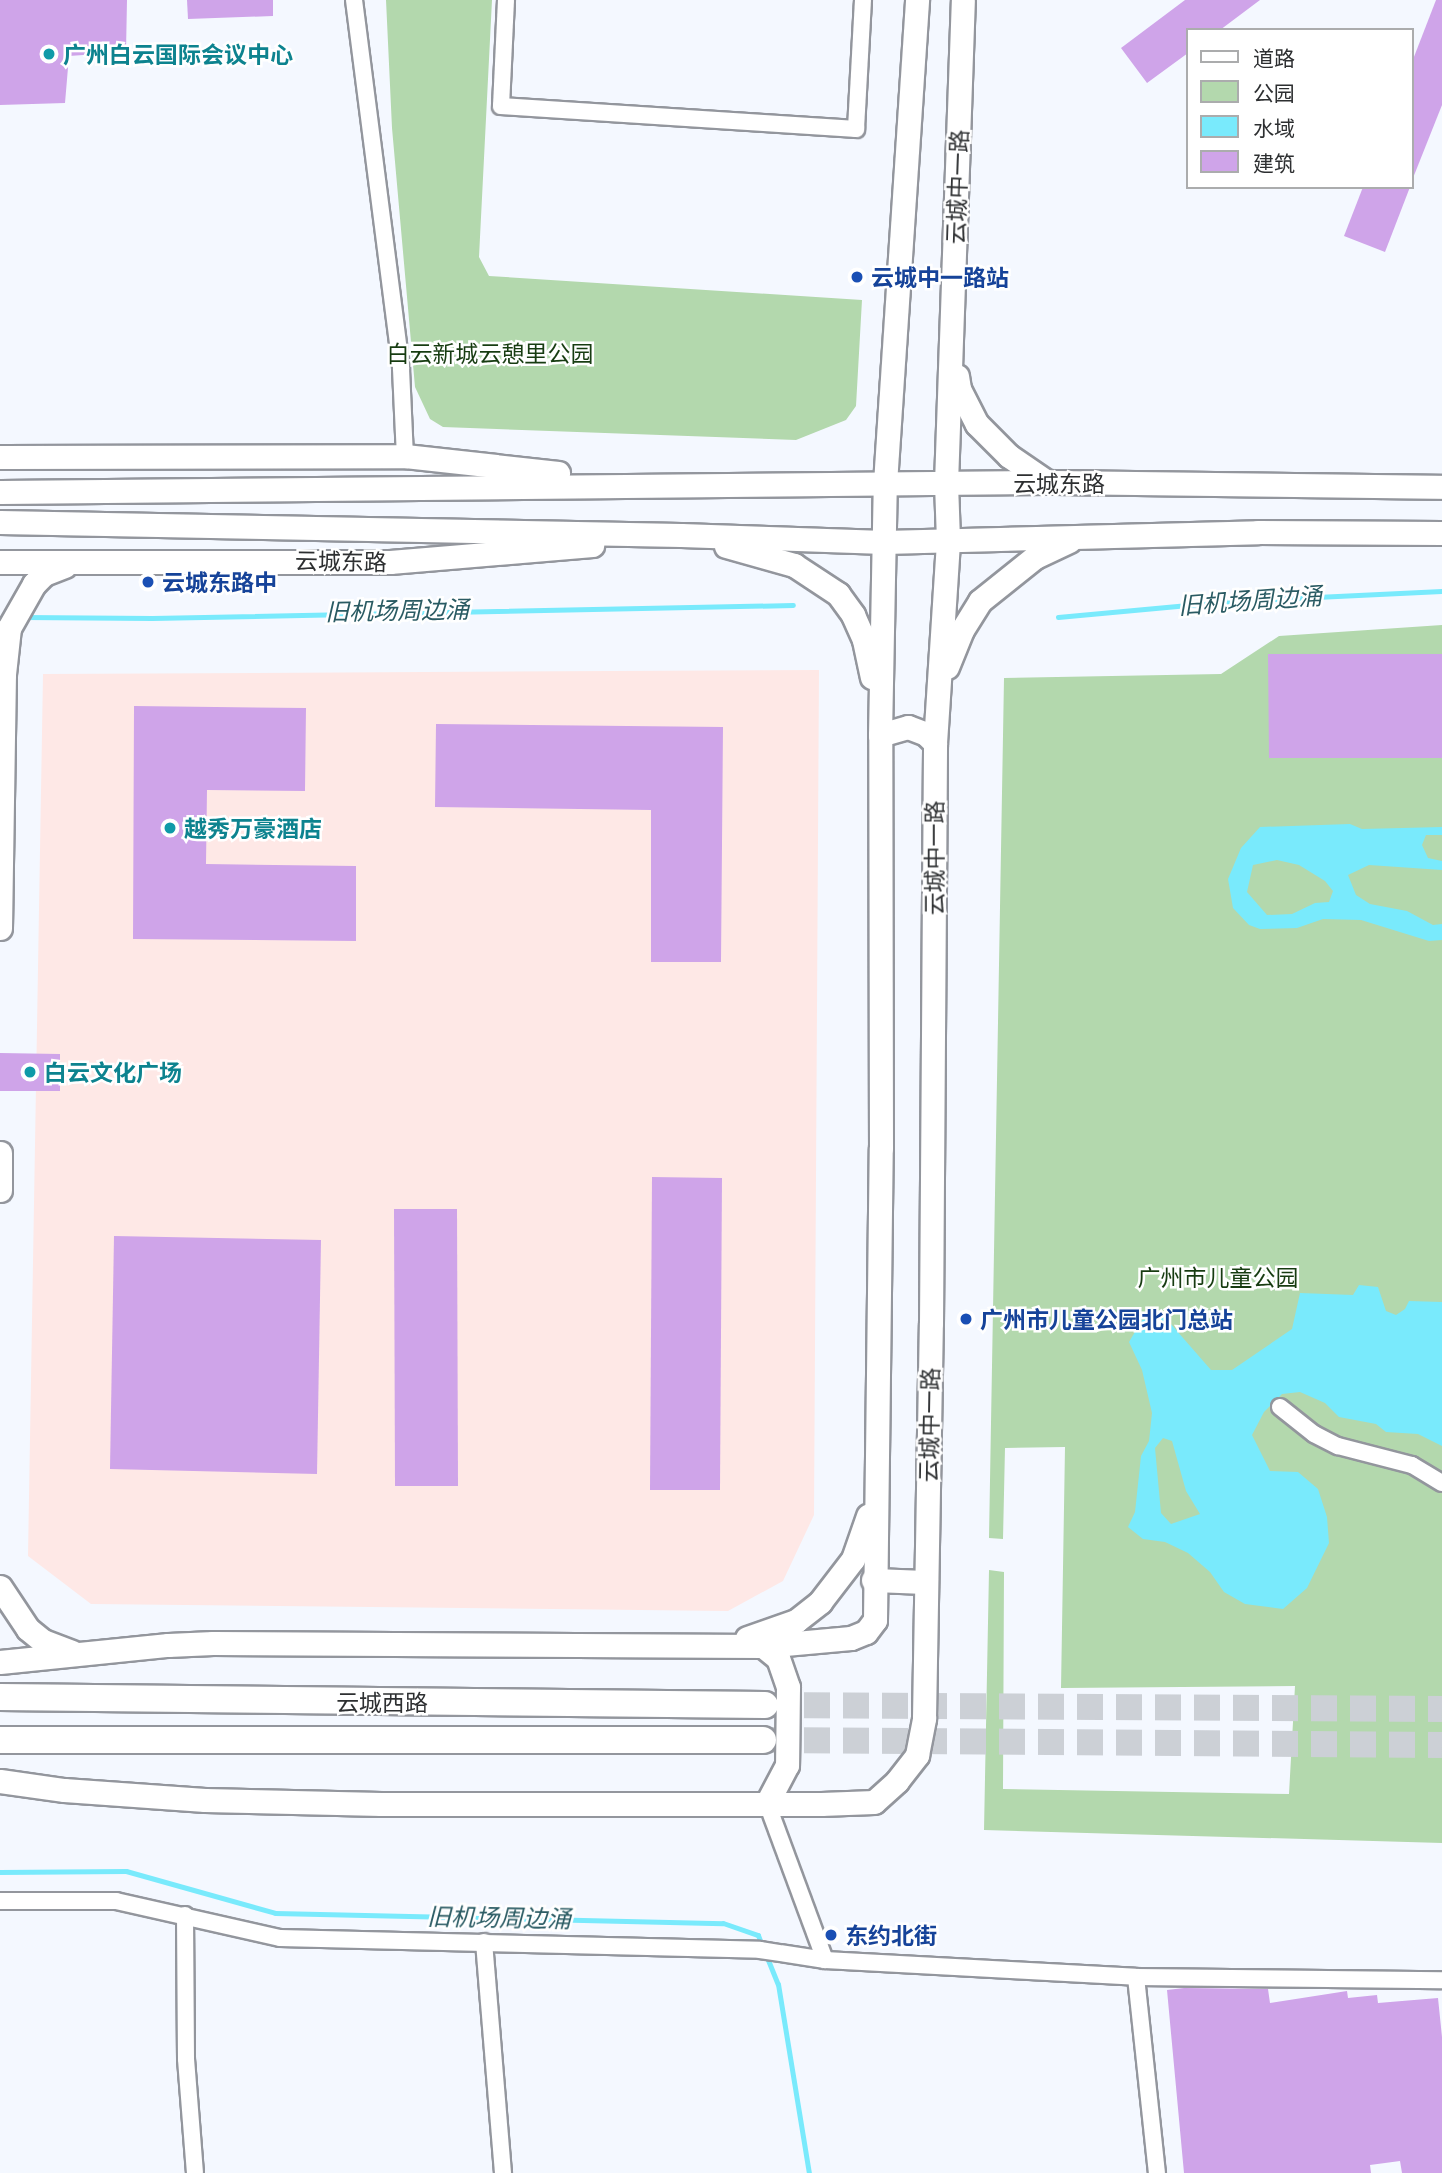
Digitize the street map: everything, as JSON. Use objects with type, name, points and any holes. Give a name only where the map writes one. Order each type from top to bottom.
[{"type":"main road","points":[[0,1662],[168,1645],[226,1643],[763,1646],[851,1638],[866,1632],[874,1620],[881,1148],[880,735],[885,483],[917,0]]},
{"type":"main road","name":"云城中一路","points":[[0,1781],[90,1793],[205,1800],[381,1804],[873,1802],[897,1781],[917,1755],[924,1718],[935,743],[948,540],[946,483],[962,0]]},
{"type":"main road","points":[[952,335],[959,389],[977,424],[1009,456],[1047,482]]},
{"type":"main road","name":"云城东路","points":[[0,457],[405,456],[677,485]]},
{"type":"main road","name":"云城东路","points":[[0,492],[1047,482],[1442,487]]},
{"type":"main road","name":"云城东路","points":[[0,522],[681,535],[884,542],[1088,536],[1442,533]]},
{"type":"main road","name":"云城东路","points":[[0,562],[390,562],[532,552],[681,535]]},
{"type":"main road","points":[[681,535],[794,565],[838,594],[853,615],[864,640],[871,664],[880,735]]},
{"type":"main road","points":[[938,686],[962,630],[980,601],[1035,557],[1057,544],[1088,536]]},
{"type":"main road","points":[[0,928],[4,674],[9,628],[34,583],[44,574],[60,566],[105,562]]},
{"type":"main road","points":[[0,649],[4,674]]},
{"type":"main road","points":[[880,735],[908,727],[926,734],[935,743]]},
{"type":"main road","points":[[0,1153],[0,1190]]},
{"type":"main road","points":[[723,1646],[796,1621],[820,1602],[853,1559],[876,1493]]},
{"type":"main road","points":[[873,1580],[926,1582]]},
{"type":"main road","points":[[0,1587],[28,1629],[43,1641],[79,1654]]},
{"type":"main road","points":[[763,1646],[778,1658],[788,1687],[787,1765],[767,1803]]},
{"type":"main road","name":"云城西路","points":[[0,1697],[765,1705]]},
{"type":"main road","name":"云城西路","points":[[0,1740],[763,1740]]},
{"type":"street","points":[[354,0],[401,369],[405,456]]},
{"type":"street","points":[[506,0],[501,106],[856,129],[863,0]]},
{"type":"street","points":[[1280,1407],[1314,1434],[1338,1446],[1412,1465],[1442,1483]]},
{"type":"street","points":[[767,1803],[825,1960]]},
{"type":"street","points":[[0,1900],[116,1902],[185,1914],[280,1938],[760,1950],[825,1960],[1136,1977],[1442,1980]]},
{"type":"street","points":[[185,1914],[186,2059],[195,2173]]},
{"type":"street","points":[[484,1942],[503,2173]]},
{"type":"street","points":[[1136,1977],[1157,2173]]},
{"type":"shaded area","points":[[819,670],[814,1515],[783,1581],[728,1611],[91,1604],[28,1556],[43,674]]},
{"type":"green space","name":"白云新城云憩里公园","points":[[386,0],[492,0],[479,257],[489,276],[862,300],[856,406],[846,420],[796,440],[443,427],[430,419],[415,387],[392,128]]},
{"type":"green space","name":"广州市儿童公园","points":[[1442,625],[1442,1843],[984,1830],[989,1570],[1004,1572],[1003,1789],[1289,1794],[1295,1686],[1061,1688],[1065,1447],[1005,1448],[1003,1539],[989,1538],[1004,678],[1221,674],[1279,636]]},
{"type":"water","points":[[1350,824],[1362,829],[1442,827],[1442,835],[1426,835],[1422,845],[1428,858],[1442,861],[1442,870],[1369,865],[1348,875],[1356,895],[1370,904],[1407,911],[1433,925],[1442,924],[1442,940],[1429,941],[1361,920],[1323,919],[1297,928],[1260,929],[1249,925],[1233,908],[1228,879],[1241,848],[1260,827]],"holes":[[[1277,860],[1299,865],[1325,881],[1333,891],[1329,902],[1315,903],[1292,914],[1267,915],[1247,892],[1253,865]]]},
{"type":"water","points":[[1359,1285],[1378,1287],[1386,1311],[1396,1315],[1405,1309],[1409,1301],[1442,1302],[1442,1446],[1418,1434],[1386,1432],[1376,1424],[1339,1417],[1325,1403],[1300,1392],[1282,1394],[1264,1412],[1252,1435],[1270,1471],[1298,1472],[1318,1489],[1327,1517],[1329,1543],[1307,1588],[1283,1609],[1245,1604],[1224,1592],[1210,1572],[1188,1553],[1165,1542],[1143,1539],[1128,1527],[1135,1512],[1141,1456],[1149,1441],[1152,1413],[1142,1370],[1129,1342],[1142,1320],[1163,1315],[1211,1370],[1232,1370],[1292,1329],[1300,1293],[1353,1295]],"holes":[[[1163,1438],[1172,1441],[1186,1491],[1200,1514],[1171,1524],[1161,1513],[1155,1448]]]},
{"type":"building","name":"广州白云国际会议中心","points":[[0,0],[127,0],[126,52],[69,56],[65,103],[0,105]]},
{"type":"building","name":"广州白云国际会议中心","points":[[187,0],[273,0],[273,16],[188,19]]},
{"type":"building","points":[[1185,0],[1260,0],[1223,28],[1186,28],[1186,54],[1147,83],[1121,48]]},
{"type":"building","points":[[1436,0],[1442,0],[1442,105],[1414,175],[1414,57]]},
{"type":"building","points":[[1362,189],[1409,189],[1385,252],[1344,236]]},
{"type":"building","points":[[1268,654],[1442,654],[1442,758],[1269,758]]},
{"type":"building","name":"越秀万豪酒店","points":[[134,706],[306,708],[305,791],[207,790],[206,864],[356,866],[356,941],[133,939]]},
{"type":"building","points":[[436,724],[723,727],[721,962],[651,962],[651,810],[435,807]]},
{"type":"building","name":"白云文化广场","points":[[0,1053],[60,1054],[60,1091],[0,1091]]},
{"type":"building","points":[[652,1177],[722,1178],[720,1490],[650,1490]]},
{"type":"building","points":[[394,1209],[457,1209],[458,1486],[395,1486]]},
{"type":"building","points":[[114,1236],[321,1240],[317,1474],[110,1469]]},
{"type":"building","points":[[1268,1989],[1270,2003],[1347,1991],[1348,1998],[1377,1995],[1378,2003],[1438,1998],[1442,2037],[1442,2173],[1402,2173],[1400,2161],[1370,2165],[1371,2173],[1184,2173],[1167,1990]]},
{"type":"waterway","name":"旧机场周边涌","points":[[1058,617],[1231,601],[1442,591]]},
{"type":"waterway","name":"旧机场周边涌","points":[[23,617],[152,618],[793,605]]},
{"type":"waterway","name":"旧机场周边涌","points":[[0,1872],[126,1871],[275,1913],[723,1923],[758,1935],[762,1946]]},
{"type":"waterway","name":"旧机场周边涌","points":[[766,1955],[778,1984],[809,2173]]},
{"type":"tunnel","points":[[765,1705],[1442,1709]]},
{"type":"tunnel","points":[[765,1740],[1442,1745]]},
{"type":"place","name":"广州白云国际会议中心","points":[[49,54]]},
{"type":"place","name":"云城中一路站","points":[[857,277]]},
{"type":"place","name":"云城东路中","points":[[148,582]]},
{"type":"place","name":"越秀万豪酒店","points":[[170,828]]},
{"type":"place","name":"白云文化广场","points":[[30,1072]]},
{"type":"place","name":"广州市儿童公园北门总站","points":[[966,1319]]},
{"type":"place","name":"东约北街","points":[[831,1935]]}]
